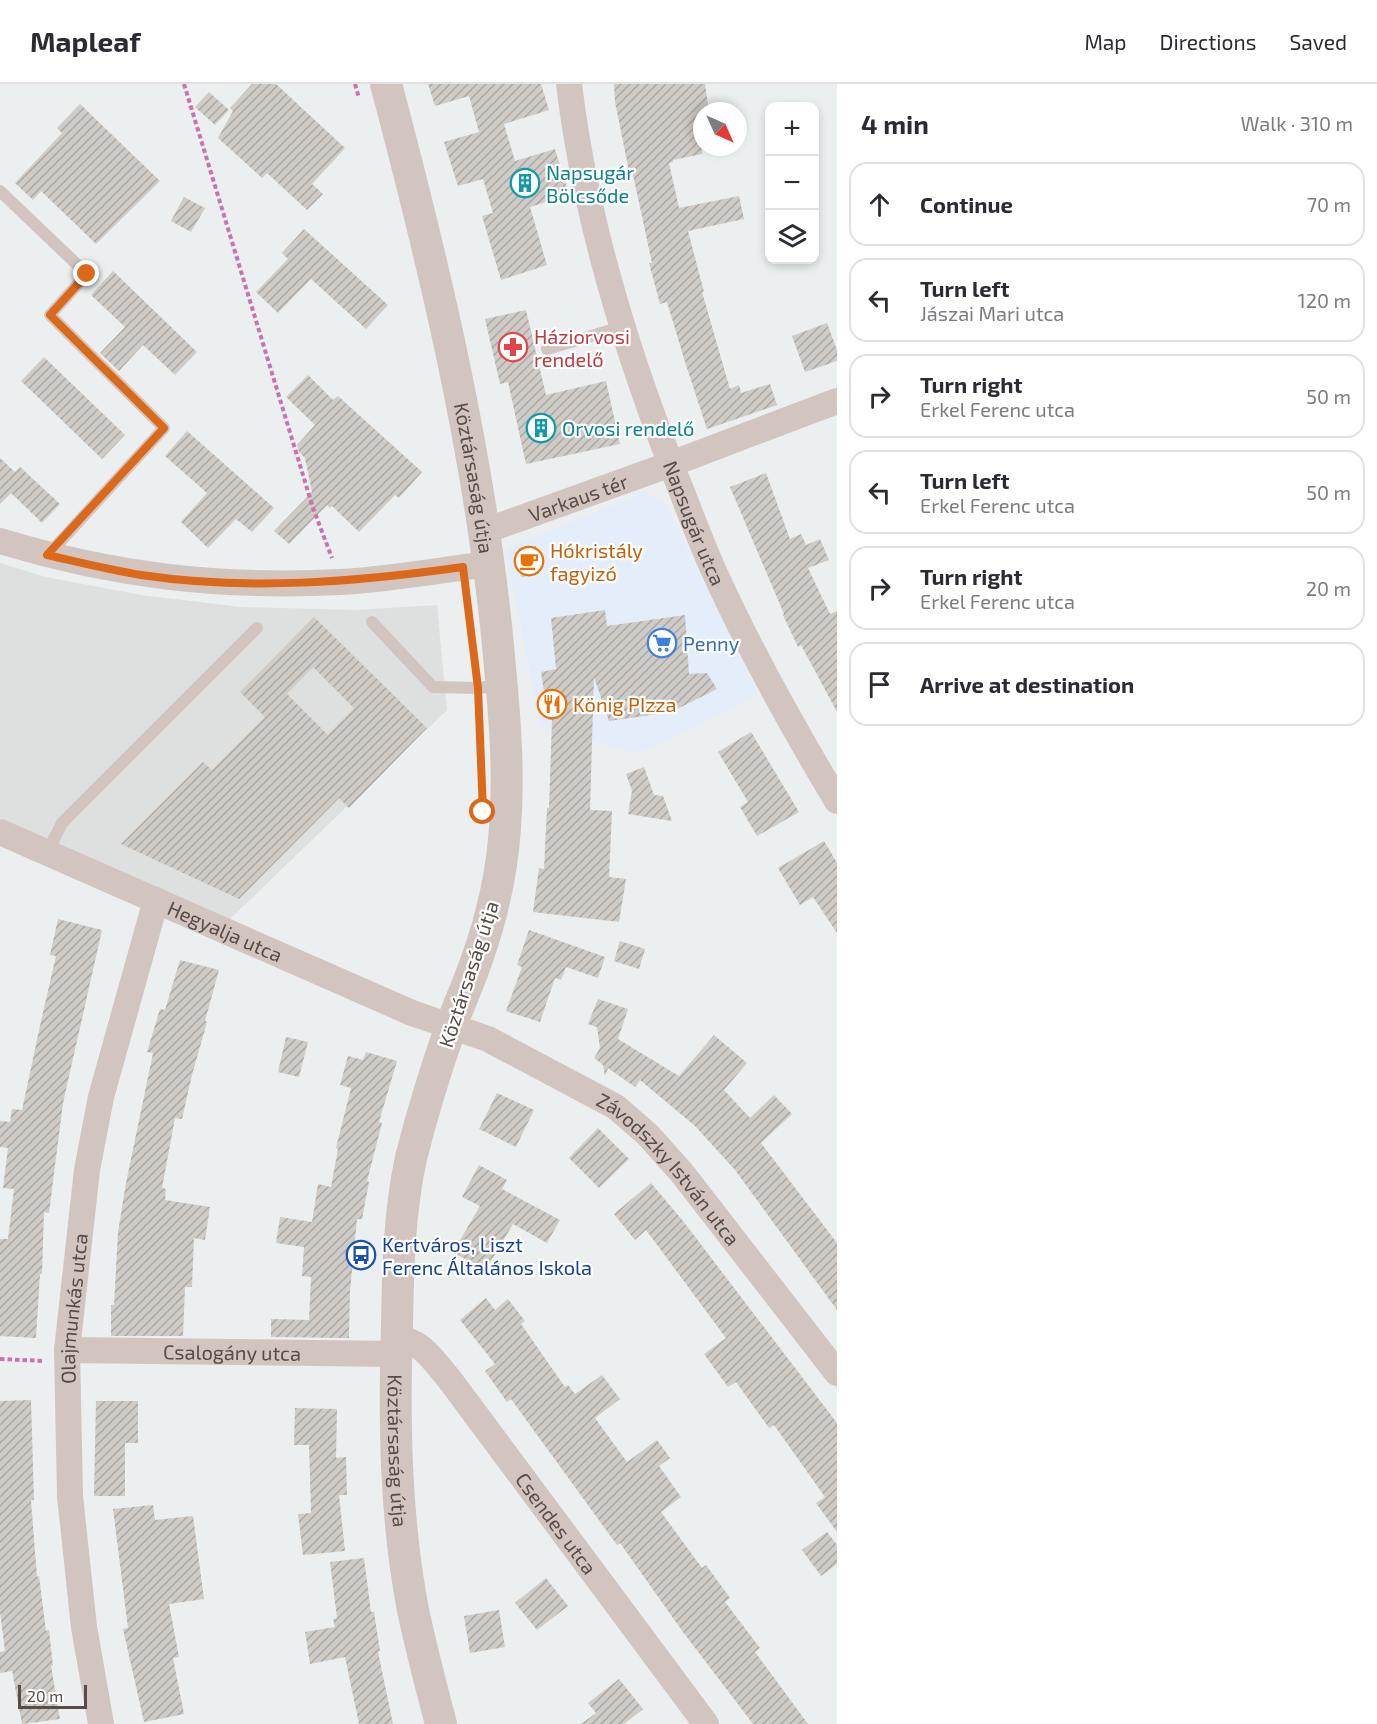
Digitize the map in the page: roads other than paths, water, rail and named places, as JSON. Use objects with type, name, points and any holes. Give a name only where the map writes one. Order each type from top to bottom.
[{"type":"street","name":"Köztársaság útja","points":[[386,84],[447,326],[485,531],[502,685],[507,795],[498,879],[478,958],[451,1026],[426,1102],[410,1162],[401,1219],[396,1347],[397,1464],[412,1607],[441,1724]]},
{"type":"street","name":"Napsugár utca","points":[[569,84],[579,152],[591,208],[622,327],[662,444],[717,578],[807,752],[837,801]]},
{"type":"street","name":"Varkaus tér","points":[[485,531],[837,401]]},
{"type":"street","points":[[0,541],[47,555],[141,575],[239,584],[341,582],[489,564]]},
{"type":"street","name":"Hegyalja utca","points":[[0,832],[412,1013],[451,1026]]},
{"type":"street","name":"Olajmunkás utca","points":[[101,1724],[84,1628],[70,1497],[67,1350],[87,1170],[99,1107],[156,900]]},
{"type":"street","name":"Závodszky István utca","points":[[451,1026],[488,1040],[583,1088],[616,1107],[634,1122],[662,1150],[702,1198],[837,1373]]},
{"type":"street","name":"Csendes utca","points":[[396,1347],[406,1338],[417,1343],[450,1380],[706,1724]]},
{"type":"street","name":"Csalogány utca","points":[[67,1350],[396,1347]]},
{"type":"lane","points":[[0,191],[87,274],[50,315],[164,428],[47,555]]},
{"type":"lane","points":[[547,349],[622,327]]},
{"type":"lane","points":[[372,622],[433,687],[478,688],[502,685]]},
{"type":"lane","points":[[47,853],[62,823],[257,628]]},
{"type":"place","name":"Napsugár Bölcsőde","points":[[525,183]]},
{"type":"place","name":"Háziorvosi rendelő","points":[[513,347]]},
{"type":"place","name":"Orvosi rendelő","points":[[541,428]]},
{"type":"place","name":"Hókristály fagyizó","points":[[529,561]]},
{"type":"place","name":"Penny","points":[[662,643]]},
{"type":"place","name":"König PIzza","points":[[552,704]]},
{"type":"place","name":"Kertváros, Liszt Ferenc Általános Iskola","points":[[361,1255]]}]
